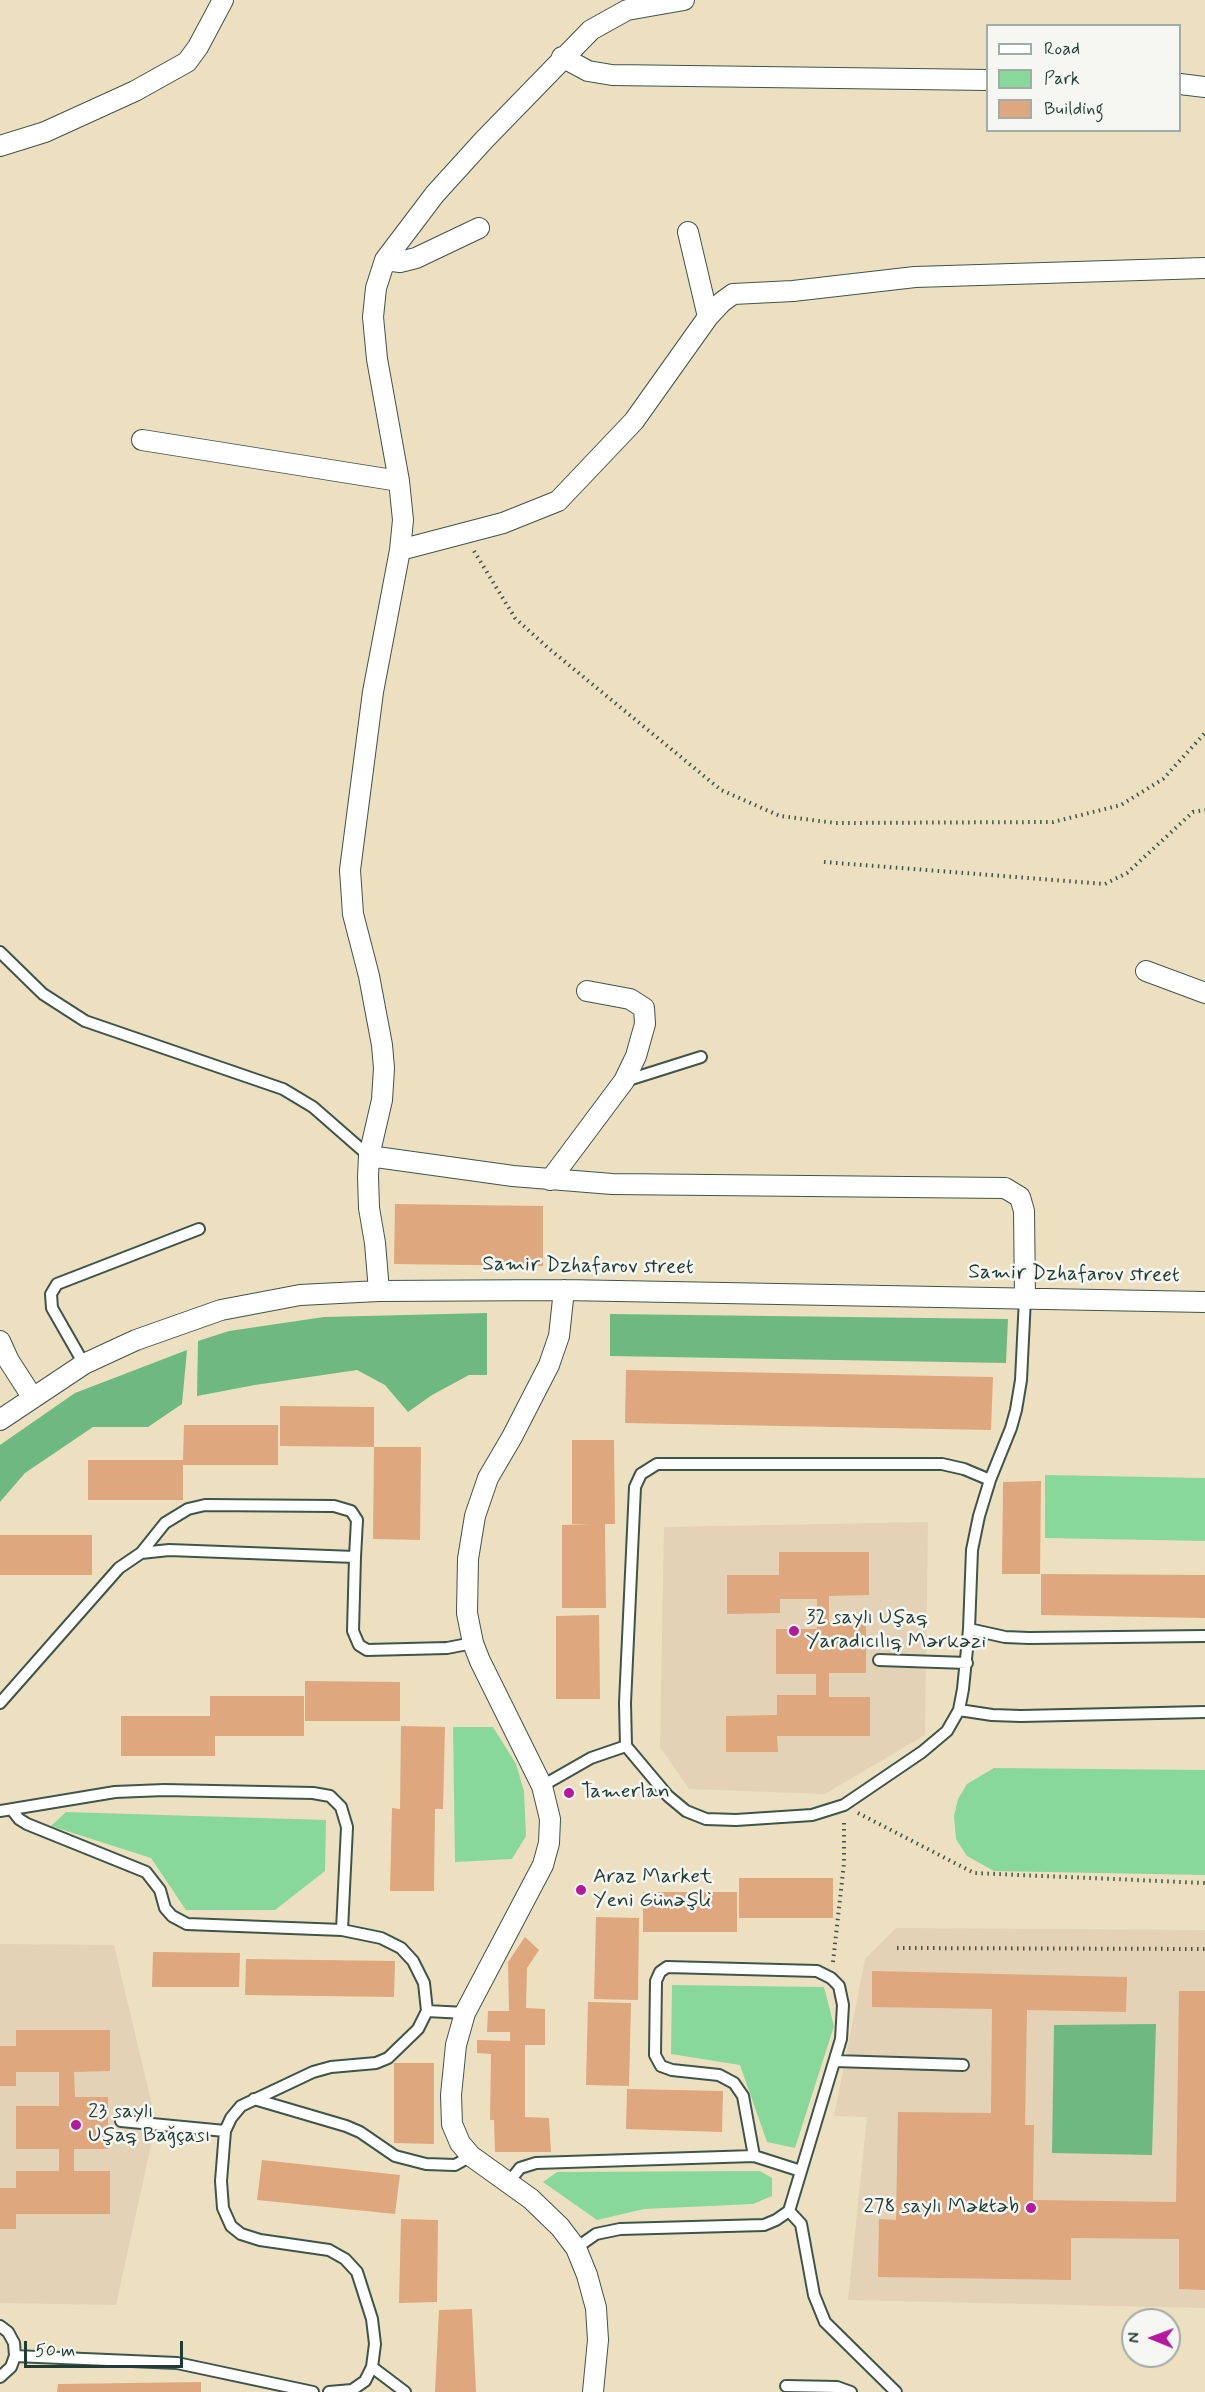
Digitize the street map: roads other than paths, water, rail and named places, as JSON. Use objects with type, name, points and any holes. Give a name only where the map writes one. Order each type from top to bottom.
[{"type":"street","points":[[0,146],[45,132],[135,91],[187,62],[198,47],[223,0]]},
{"type":"street","points":[[379,1291],[369,1208],[369,1156],[382,1100],[384,1068],[369,976],[353,914],[350,870],[373,692],[400,550],[403,519],[399,481],[377,359],[373,317],[376,288],[385,260],[435,194],[562,57],[591,30],[627,10],[684,0]]},
{"type":"street","points":[[562,57],[588,71],[612,75],[986,80]]},
{"type":"street","points":[[1181,84],[1205,87]]},
{"type":"street","points":[[385,260],[400,262],[416,258],[479,228]]},
{"type":"street","points":[[688,232],[708,317]]},
{"type":"street","points":[[400,550],[464,535],[558,501],[634,421],[708,317],[733,294],[794,291],[915,277],[1205,268]]},
{"type":"street","points":[[142,440],[399,481]]},
{"type":"street","points":[[1146,971],[1205,993]]},
{"type":"street","points":[[550,1180],[624,1082],[636,1056],[645,1024],[644,1008],[630,999],[587,991]]},
{"type":"street","points":[[369,1156],[550,1180],[612,1184],[1005,1188],[1020,1197],[1024,1211],[1024,1298]]},
{"type":"street","points":[[564,1290],[559,1336],[549,1365],[488,1478],[475,1516],[468,1559],[467,1613],[473,1642],[480,1661],[542,1786],[550,1819],[549,1843],[543,1865],[465,2013],[456,2045],[451,2095],[452,2124],[460,2143],[471,2156],[531,2199],[560,2227],[576,2248],[587,2275],[596,2308],[598,2340],[593,2392]]},
{"type":"street","name":"Samir Dzhafarov street","points":[[0,1420],[84,1364],[136,1340],[221,1310],[300,1295],[379,1291],[564,1290],[1205,1302]]},
{"type":"street","points":[[0,1341],[9,1361],[33,1398]]},
{"type":"lane","points":[[0,952],[43,994],[85,1021],[283,1089],[313,1107],[369,1156]]},
{"type":"lane","points":[[624,1082],[701,1057]]},
{"type":"lane","points":[[84,1364],[52,1308],[51,1294],[57,1284],[199,1228]]},
{"type":"lane","points":[[990,1480],[964,1469],[942,1464],[657,1464],[641,1474],[635,1487],[625,1703],[626,1746],[668,1796],[686,1811],[706,1819],[736,1820],[801,1816],[844,1805],[922,1752],[947,1731],[959,1710],[967,1663],[972,1550],[979,1516],[1016,1410],[1021,1380],[1024,1298]]},
{"type":"lane","points":[[0,1703],[119,1568],[141,1553],[165,1523],[188,1509],[205,1505],[334,1506],[351,1510],[357,1520],[353,1631],[359,1646],[367,1650],[447,1648],[473,1642]]},
{"type":"lane","points":[[141,1553],[169,1550],[355,1557]]},
{"type":"lane","points":[[969,1629],[1005,1637],[1029,1638],[1205,1636]]},
{"type":"lane","points":[[879,1660],[967,1663]]},
{"type":"lane","points":[[959,1710],[1021,1716],[1205,1712]]},
{"type":"lane","points":[[542,1786],[591,1758],[626,1746]]},
{"type":"lane","points":[[0,1811],[115,1792],[164,1790],[302,1793],[330,1796],[341,1808],[347,1827],[342,1930]]},
{"type":"lane","points":[[12,1810],[19,1819],[27,1824],[146,1872],[160,1890],[165,1908],[172,1916],[187,1924],[342,1930],[381,1938],[401,1948],[413,1961],[424,1983],[427,2011],[418,2029],[388,2058],[376,2063],[331,2067],[313,2072],[242,2106],[231,2118],[225,2131],[221,2181],[223,2208],[231,2226],[241,2234],[260,2240],[329,2250],[345,2259],[357,2272],[372,2319],[375,2344],[372,2367],[365,2381],[352,2390],[329,2392]]},
{"type":"lane","points":[[576,2248],[596,2234],[620,2229],[764,2225],[789,2211],[841,2039],[843,2004],[839,1986],[831,1978],[817,1971],[667,1967],[660,1972],[656,1981],[655,2055],[661,2066],[672,2070],[718,2075],[734,2083],[742,2096],[754,2156]]},
{"type":"lane","points":[[427,2011],[465,2013]]},
{"type":"lane","points":[[835,2061],[963,2066]]},
{"type":"lane","points":[[254,2099],[346,2126],[360,2132],[395,2156],[426,2164],[455,2166],[471,2156]]},
{"type":"lane","points":[[121,2121],[225,2131]]},
{"type":"lane","points":[[509,2182],[520,2168],[536,2163],[754,2156],[801,2171]]},
{"type":"lane","points":[[789,2211],[801,2224],[814,2295],[825,2322],[896,2392]]},
{"type":"lane","points":[[0,2326],[8,2332],[14,2343],[15,2356],[11,2367],[0,2377]]},
{"type":"lane","points":[[15,2356],[177,2363],[313,2392]]},
{"type":"lane","points":[[372,2367],[405,2392]]},
{"type":"lane","points":[[786,2386],[837,2387],[851,2392]]},
{"type":"place","name":"32 saylı Uşaq Yaradıcılıq Mərkəzi","points":[[794,1631]]},
{"type":"place","name":"Tamerlan","points":[[569,1793]]},
{"type":"place","name":"Araz Market Yeni Günəşli","points":[[581,1890]]},
{"type":"place","name":"23 saylı Uşaq Bağçası","points":[[76,2125]]},
{"type":"place","name":"278 saylı Məktəb","points":[[1031,2208]]}]
